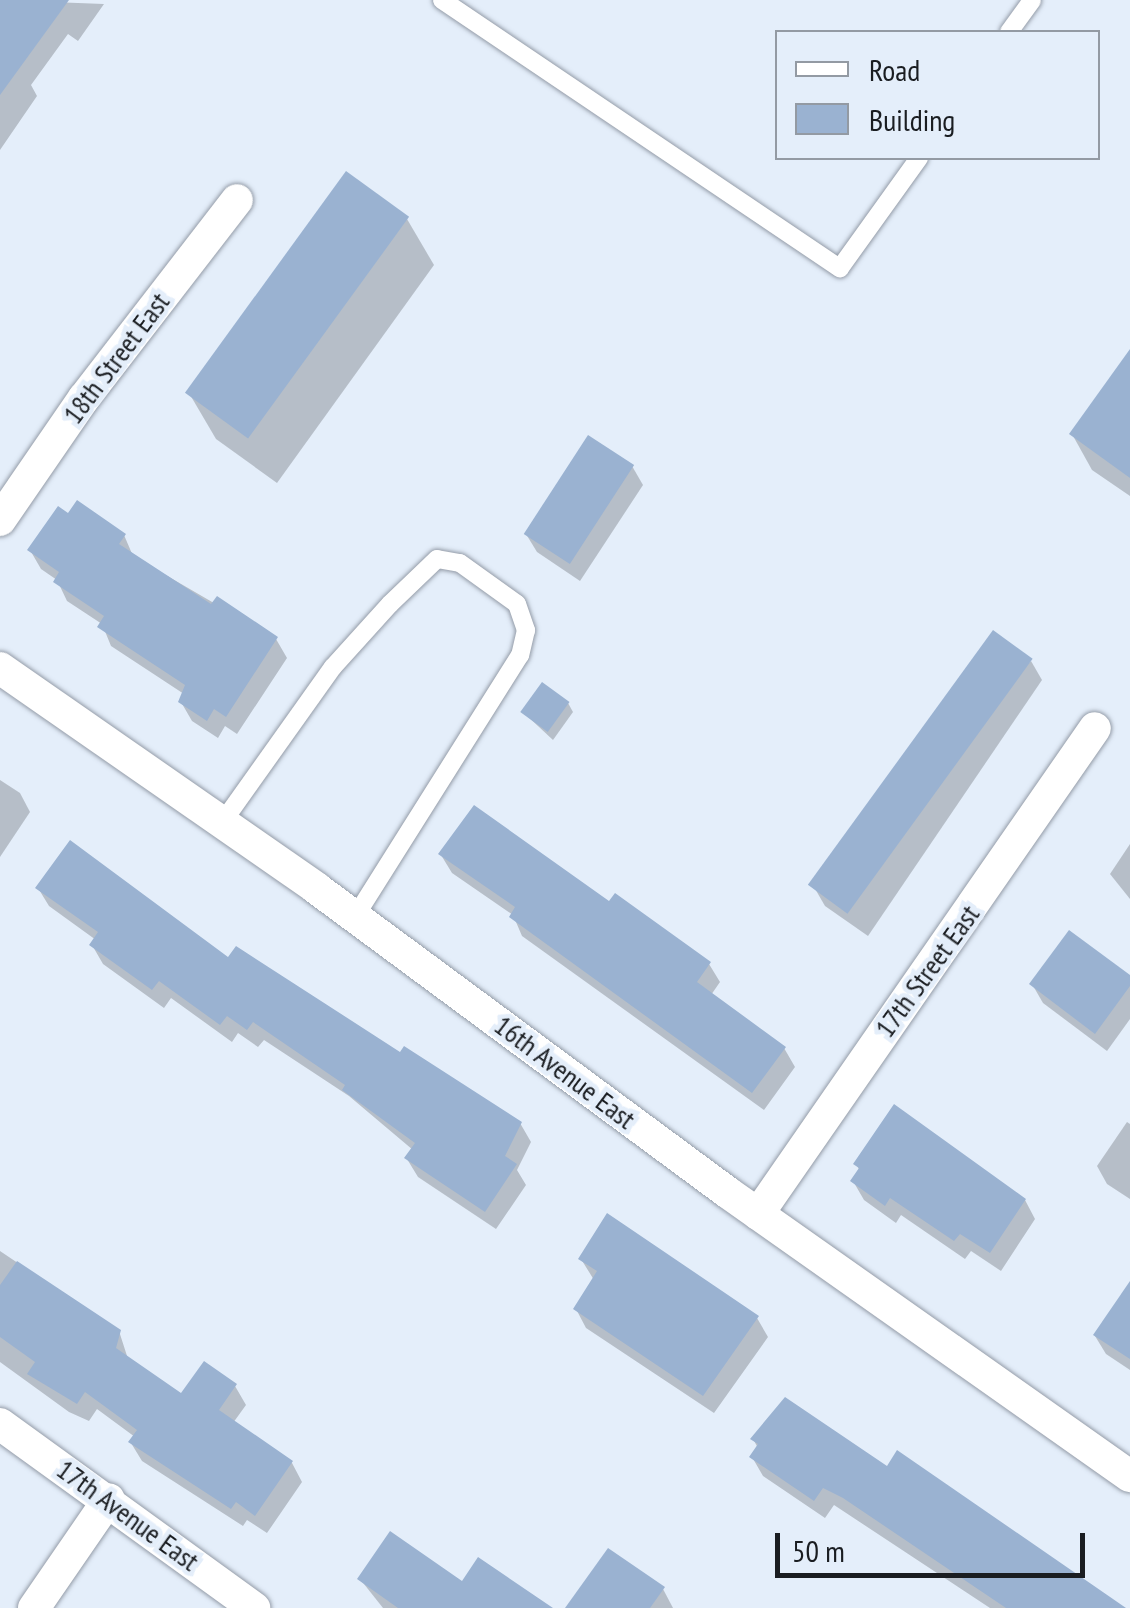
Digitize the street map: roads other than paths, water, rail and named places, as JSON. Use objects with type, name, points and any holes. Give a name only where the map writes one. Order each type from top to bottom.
[{"type":"street","name":"18th Street East","points":[[0,520],[84,398],[236,200]]},
{"type":"street","name":"16th Avenue East","points":[[0,668],[355,917],[758,1214],[1130,1476]]},
{"type":"street","name":"17th Street East","points":[[758,1214],[1094,728]]},
{"type":"street","name":"17th Avenue East","points":[[0,1424],[254,1608]]},
{"type":"street","points":[[34,1608],[110,1500]]},
{"type":"lane","points":[[442,0],[840,268],[918,160]]},
{"type":"lane","points":[[1010,30],[1032,0]]},
{"type":"lane","points":[[222,822],[333,667],[378,616],[437,559],[460,563],[517,604],[526,630],[520,655],[355,917]]}]
